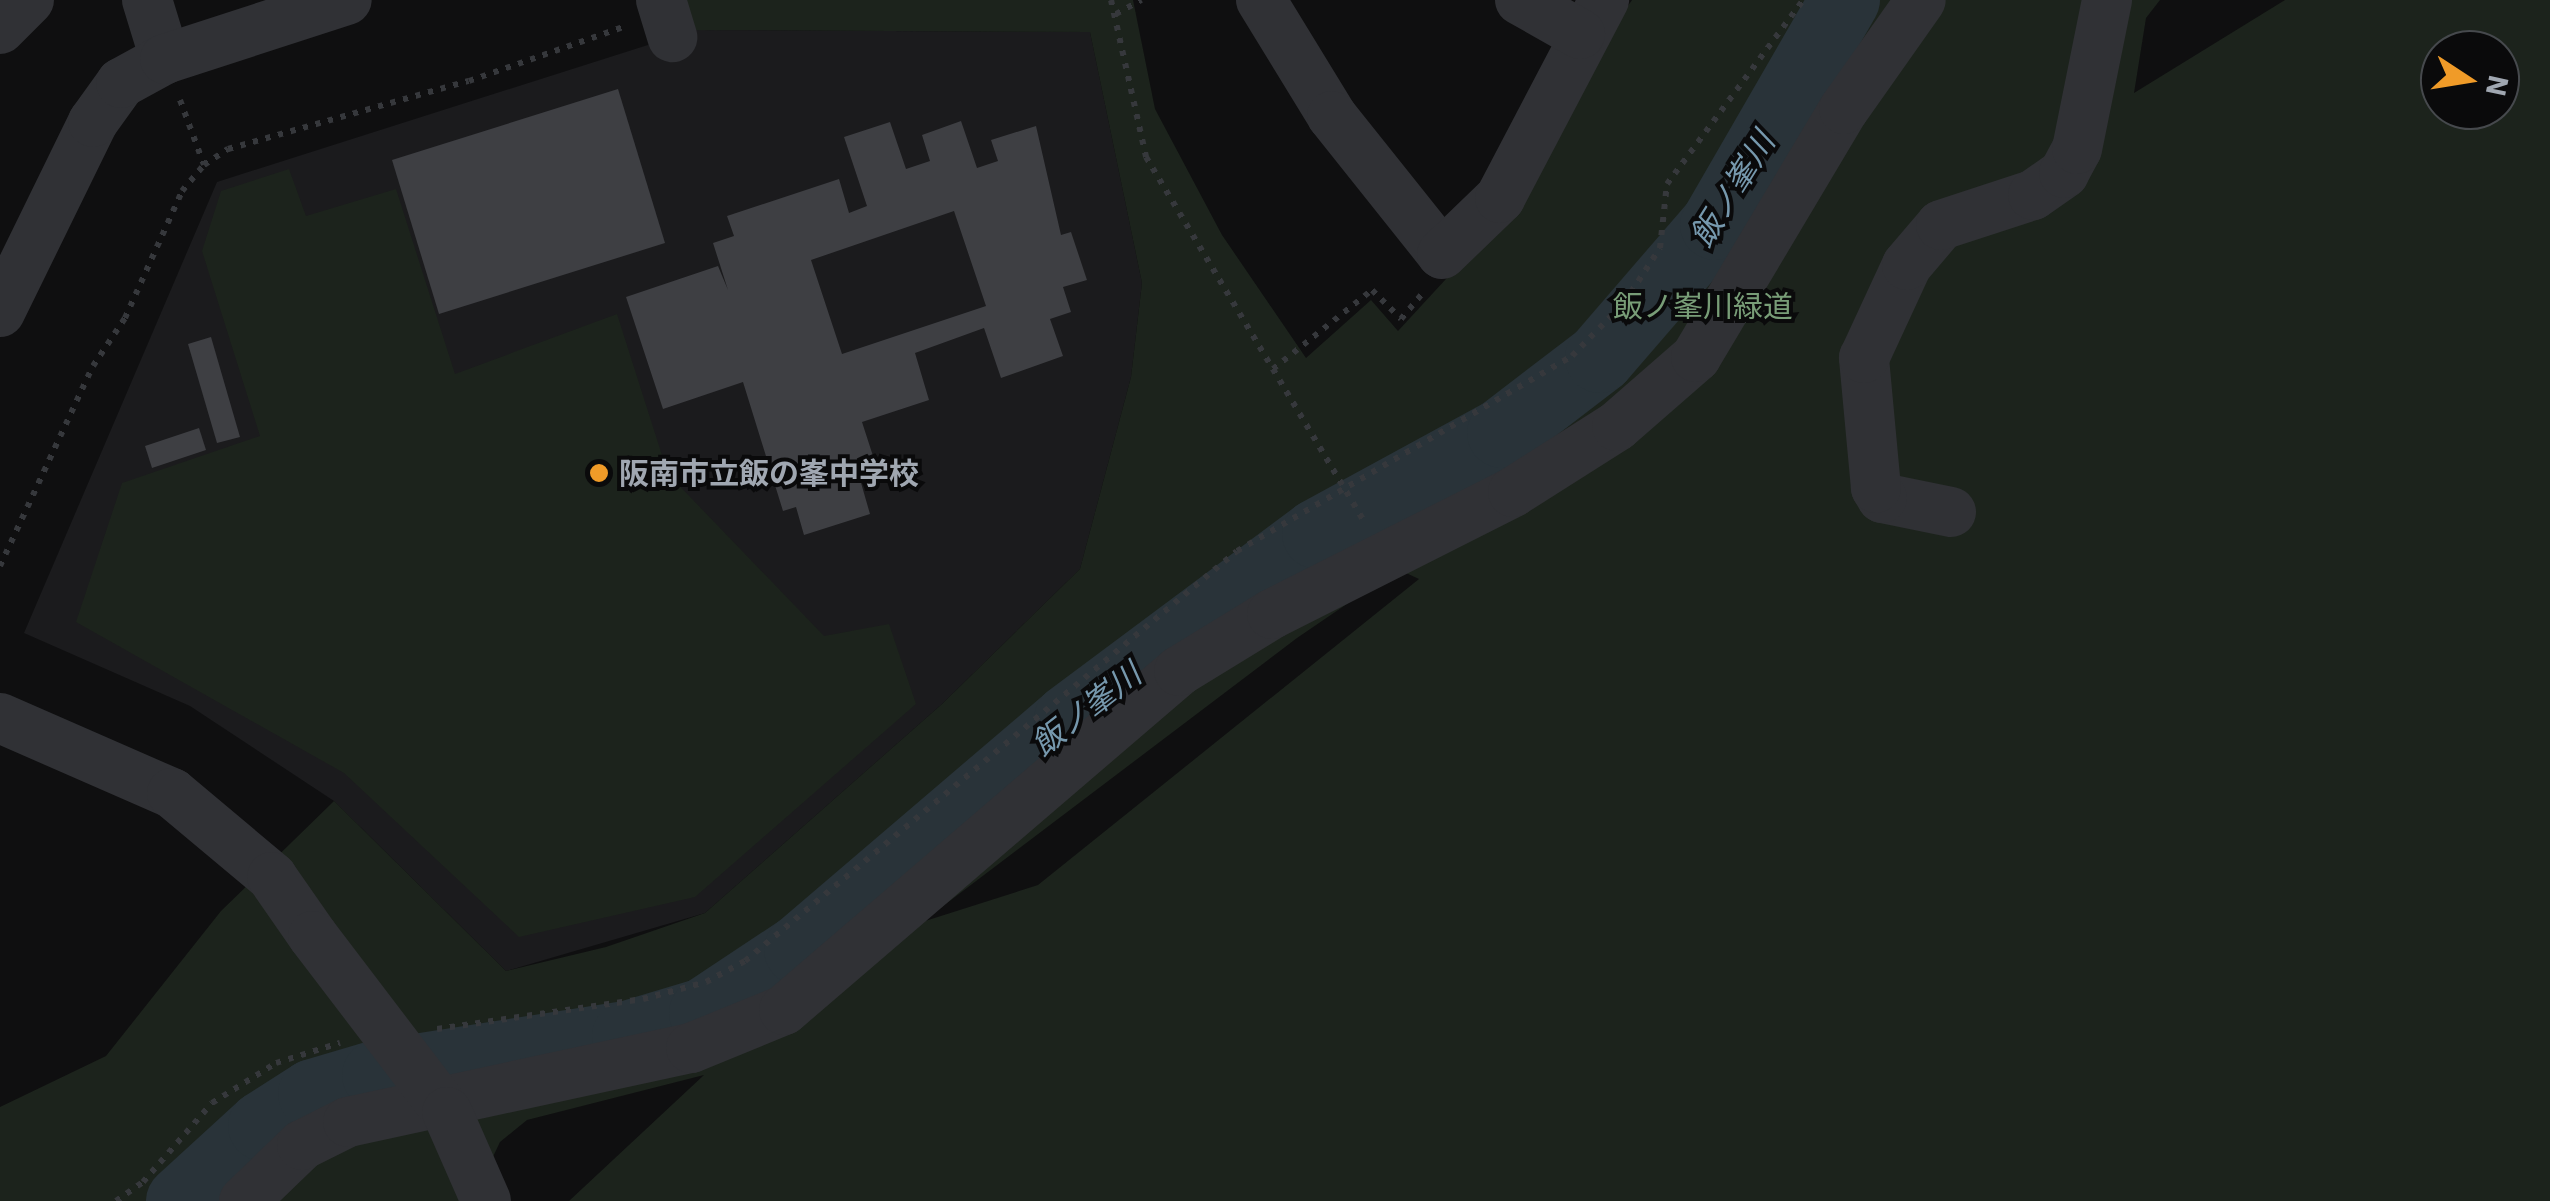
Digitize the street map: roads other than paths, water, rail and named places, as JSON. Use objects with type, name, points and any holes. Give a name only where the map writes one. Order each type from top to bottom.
[{"type":"street","points":[[0,29],[29,0]]},
{"type":"street","points":[[147,0],[165,58]]},
{"type":"street","points":[[0,312],[92,122],[121,83],[165,58],[346,0]]},
{"type":"street","points":[[1261,0],[1332,116],[1442,254],[1500,198],[1592,17],[1520,0]]},
{"type":"street","points":[[244,1201],[302,1145],[348,1122],[691,1048],[784,1010],[1180,672],[1272,614],[1513,492],[1617,426],[1696,357],[1844,109],[1922,0]]},
{"type":"street","points":[[1951,512],[1882,498],[1876,488],[1864,358],[1906,265],[1941,224],[2034,196],[2064,173],[2076,149],[2107,0]]},
{"type":"street","points":[[0,718],[172,793],[272,877],[447,1112],[486,1201]]},
{"type":"waterway","name":"飯ノ峯川","points":[[181,1201],[263,1126],[313,1094],[377,1075],[627,1036],[704,1013],[799,950],[1069,719],[1317,534],[1502,433],[1600,358],[1715,225],[1845,0]]},
{"type":"place","name":"阪南市立飯の峯中学校","points":[[599,473]]},
{"type":"park label","name":"飯ノ峯川緑道","points":[[1703,306]]}]
